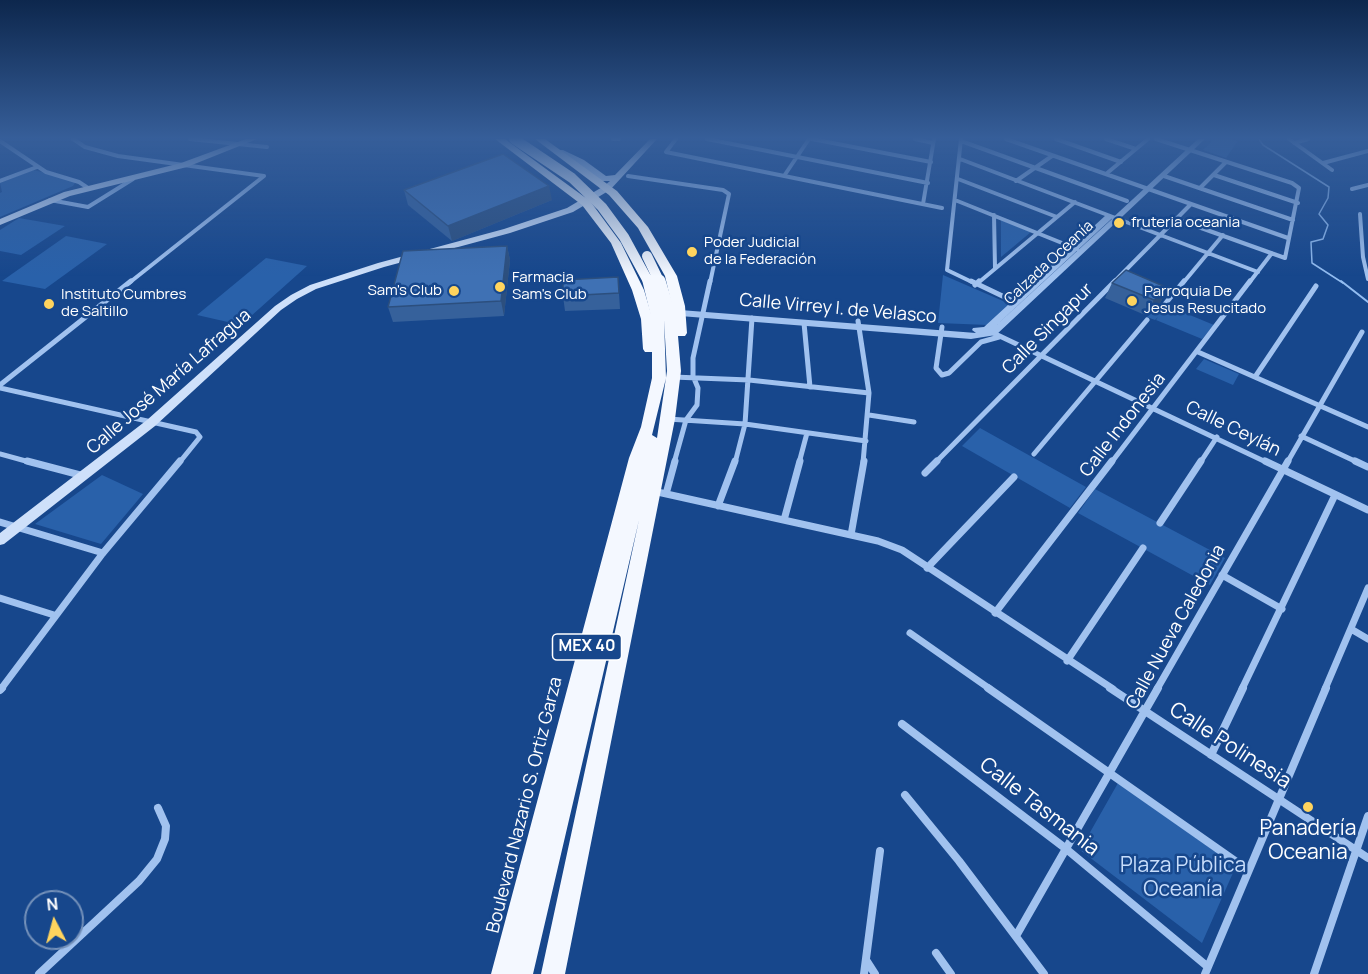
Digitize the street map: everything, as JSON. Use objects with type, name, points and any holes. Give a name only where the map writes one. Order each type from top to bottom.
[{"type":"highway","points":[[564,184],[590,209],[628,264],[647,319],[650,371],[636,458]]},
{"type":"highway","name":"Boulevard Nazario S. Ortiz Garza","points":[[579,184],[602,207],[624,237],[646,274],[654,295],[672,314]]},
{"type":"highway","name":"Boulevard Nazario S. Ortiz Garza","points":[[552,974],[677,419],[668,375],[672,314],[657,274],[620,214],[589,184]]},
{"type":"highway","points":[[572,190],[586,188],[590,184]]},
{"type":"highway","points":[[602,184],[632,212],[659,253],[671,276],[672,314]]},
{"type":"highway","points":[[590,209],[632,212]]},
{"type":"highway","points":[[521,974],[644,472],[659,401],[668,375]]},
{"type":"highway","name":"Boulevard Nazario S. Ortiz Garza","points":[[503,974],[636,458],[668,375]]},
{"type":"main road","points":[[0,222],[50,200],[106,184]]},
{"type":"main road","points":[[590,209],[616,184]]},
{"type":"main road","name":"Calle José María Lafragua","points":[[370,269],[381,269],[531,230],[590,209]]},
{"type":"main road","name":"Calle José María Lafragua","points":[[0,540],[151,423],[278,308],[313,287],[556,216],[590,209]]},
{"type":"main road","points":[[507,231],[531,230]]},
{"type":"street","points":[[83,184],[88,188]]},
{"type":"street","points":[[50,200],[88,207],[124,184]]},
{"type":"street","points":[[0,387],[253,184]]},
{"type":"street","points":[[677,419],[697,405],[698,383],[693,376],[693,358],[705,312],[729,194],[723,190],[681,184]]},
{"type":"street","points":[[826,184],[942,208]]},
{"type":"street","points":[[923,204],[928,184]]},
{"type":"street","points":[[957,184],[947,270],[1015,302]]},
{"type":"street","points":[[972,184],[1057,217]]},
{"type":"street","points":[[1026,184],[1258,272]]},
{"type":"street","points":[[1080,184],[1127,201]]},
{"type":"street","points":[[1136,184],[1288,238]]},
{"type":"street","name":"Calzada Oceanía","points":[[942,331],[936,368],[939,374],[949,373],[1083,251],[1150,184]]},
{"type":"street","name":"Calzada Oceanía","points":[[993,333],[1015,302],[1074,248],[1114,218],[1127,201],[1151,184]]},
{"type":"street","points":[[1189,184],[1293,220]]},
{"type":"street","points":[[1200,188],[1204,184]]},
{"type":"street","points":[[1242,184],[1298,203]]},
{"type":"street","points":[[1176,219],[1285,258],[1298,203],[1299,188],[1295,184]]},
{"type":"street","points":[[1352,189],[1368,185]]},
{"type":"street","points":[[955,200],[1083,251]]},
{"type":"street","points":[[975,285],[1075,202]]},
{"type":"street","name":"Calle Singapur","points":[[925,473],[1191,204]]},
{"type":"street","points":[[1360,214],[1368,279]]},
{"type":"street","points":[[994,215],[995,268]]},
{"type":"street","points":[[1362,226],[1368,225]]},
{"type":"street","points":[[1165,304],[1223,236]]},
{"type":"street","name":"Calle Indonesia","points":[[995,613],[1272,253]]},
{"type":"street","points":[[1255,377],[1316,286]]},
{"type":"street","name":"Calle Virrey I. de Velasco","points":[[705,312],[752,318],[858,324]]},
{"type":"street","name":"Calle Virrey I. de Velasco","points":[[672,314],[705,312],[942,331],[976,336],[993,333]]},
{"type":"street","points":[[718,506],[739,452],[745,424],[752,318]]},
{"type":"street","points":[[1034,454],[1098,381],[1147,320]]},
{"type":"street","points":[[804,322],[810,387]]},
{"type":"street","points":[[851,535],[869,415],[869,393],[858,324]]},
{"type":"street","name":"Calle Nueva Caledonia","points":[[1016,936],[1281,469],[1362,332]]},
{"type":"street","name":"Calle Ceylán","points":[[993,333],[1368,510]]},
{"type":"street","points":[[1198,352],[1368,426]]},
{"type":"street","points":[[668,375],[749,380],[869,393]]},
{"type":"street","points":[[0,387],[196,432],[200,437],[103,553],[54,615],[0,690]]},
{"type":"street","points":[[869,415],[914,422]]},
{"type":"street","points":[[677,419],[745,424],[866,441]]},
{"type":"street","points":[[784,520],[807,433]]},
{"type":"street","points":[[1301,436],[1368,466]]},
{"type":"street","points":[[1160,523],[1217,437]]},
{"type":"street","points":[[0,454],[85,476]]},
{"type":"street","points":[[927,568],[1014,477]]},
{"type":"street","name":"Calle Polinesia","points":[[659,492],[891,545],[1368,858]]},
{"type":"street","points":[[1211,755],[1335,495]]},
{"type":"street","points":[[0,522],[103,553]]},
{"type":"street","points":[[1067,661],[1143,548]]},
{"type":"street","points":[[1222,575],[1282,609]]},
{"type":"street","points":[[1206,970],[1368,588]]},
{"type":"street","points":[[0,598],[54,615]]},
{"type":"street","points":[[1351,630],[1368,639]]},
{"type":"street","points":[[910,633],[1110,771],[1248,870]]},
{"type":"street","name":"Calle Tasmania","points":[[902,724],[1065,848],[1206,970]]},
{"type":"street","points":[[905,795],[959,861],[1044,974]]},
{"type":"street","points":[[39,974],[139,882],[157,859],[165,839],[166,826],[158,808]]},
{"type":"street","points":[[1314,974],[1368,816]]},
{"type":"street","points":[[864,974],[880,851]]},
{"type":"street","points":[[936,953],[951,974]]},
{"type":"street","points":[[866,960],[875,974]]},
{"type":"green space","points":[[0,184],[74,184],[0,217],[0,193],[2,192]]},
{"type":"green space","points":[[19,218],[65,226],[21,255],[0,251],[0,230]]},
{"type":"green space","points":[[1001,220],[1031,232],[1001,257]]},
{"type":"green space","points":[[66,236],[107,244],[45,289],[2,281]]},
{"type":"green space","points":[[266,258],[307,266],[241,325],[197,315]]},
{"type":"green space","points":[[943,275],[1010,304],[988,325],[938,323]]},
{"type":"green space","points":[[1160,304],[1214,325],[1202,339],[1156,320],[1158,317],[1155,320],[1147,317]]},
{"type":"green space","points":[[1204,359],[1239,374],[1233,385],[1196,369]]},
{"type":"green space","points":[[980,428],[1086,487],[1070,508],[962,446]]},
{"type":"green space","points":[[102,475],[143,494],[101,544],[35,524]]},
{"type":"green space","points":[[1095,489],[1225,558],[1210,585],[1078,513]]},
{"type":"green space","name":"Plaza Pública Oceanía","points":[[1118,783],[1236,866],[1202,943],[1080,850]]},
{"type":"building","points":[[419,184],[549,186],[448,226],[404,190]]},
{"type":"building","name":"Sam's Club","points":[[507,246],[501,301],[388,307],[403,251]]},
{"type":"building","points":[[1126,270],[1168,288],[1154,300],[1112,283]]},
{"type":"building","points":[[618,277],[619,293],[563,296],[563,280]]},
{"type":"waterway","points":[[1325,184],[1329,187],[1328,198],[1319,214],[1328,225],[1323,239],[1311,242],[1312,263],[1343,283]]},
{"type":"waterway","points":[[1341,281],[1368,302]]},
{"type":"place","name":"fruteria oceania","points":[[1119,223]]},
{"type":"place","name":"Poder Judicial de la Federación","points":[[692,252]]},
{"type":"place","name":"Farmacia Sam's Club","points":[[500,287]]},
{"type":"place","name":"Sam's Club","points":[[454,291]]},
{"type":"place","name":"Parroquia De Jesus Resucitado","points":[[1132,301]]},
{"type":"place","name":"Instituto Cumbres de Saltillo","points":[[49,304]]},
{"type":"place","name":"Panadería Oceania","points":[[1308,807]]}]
